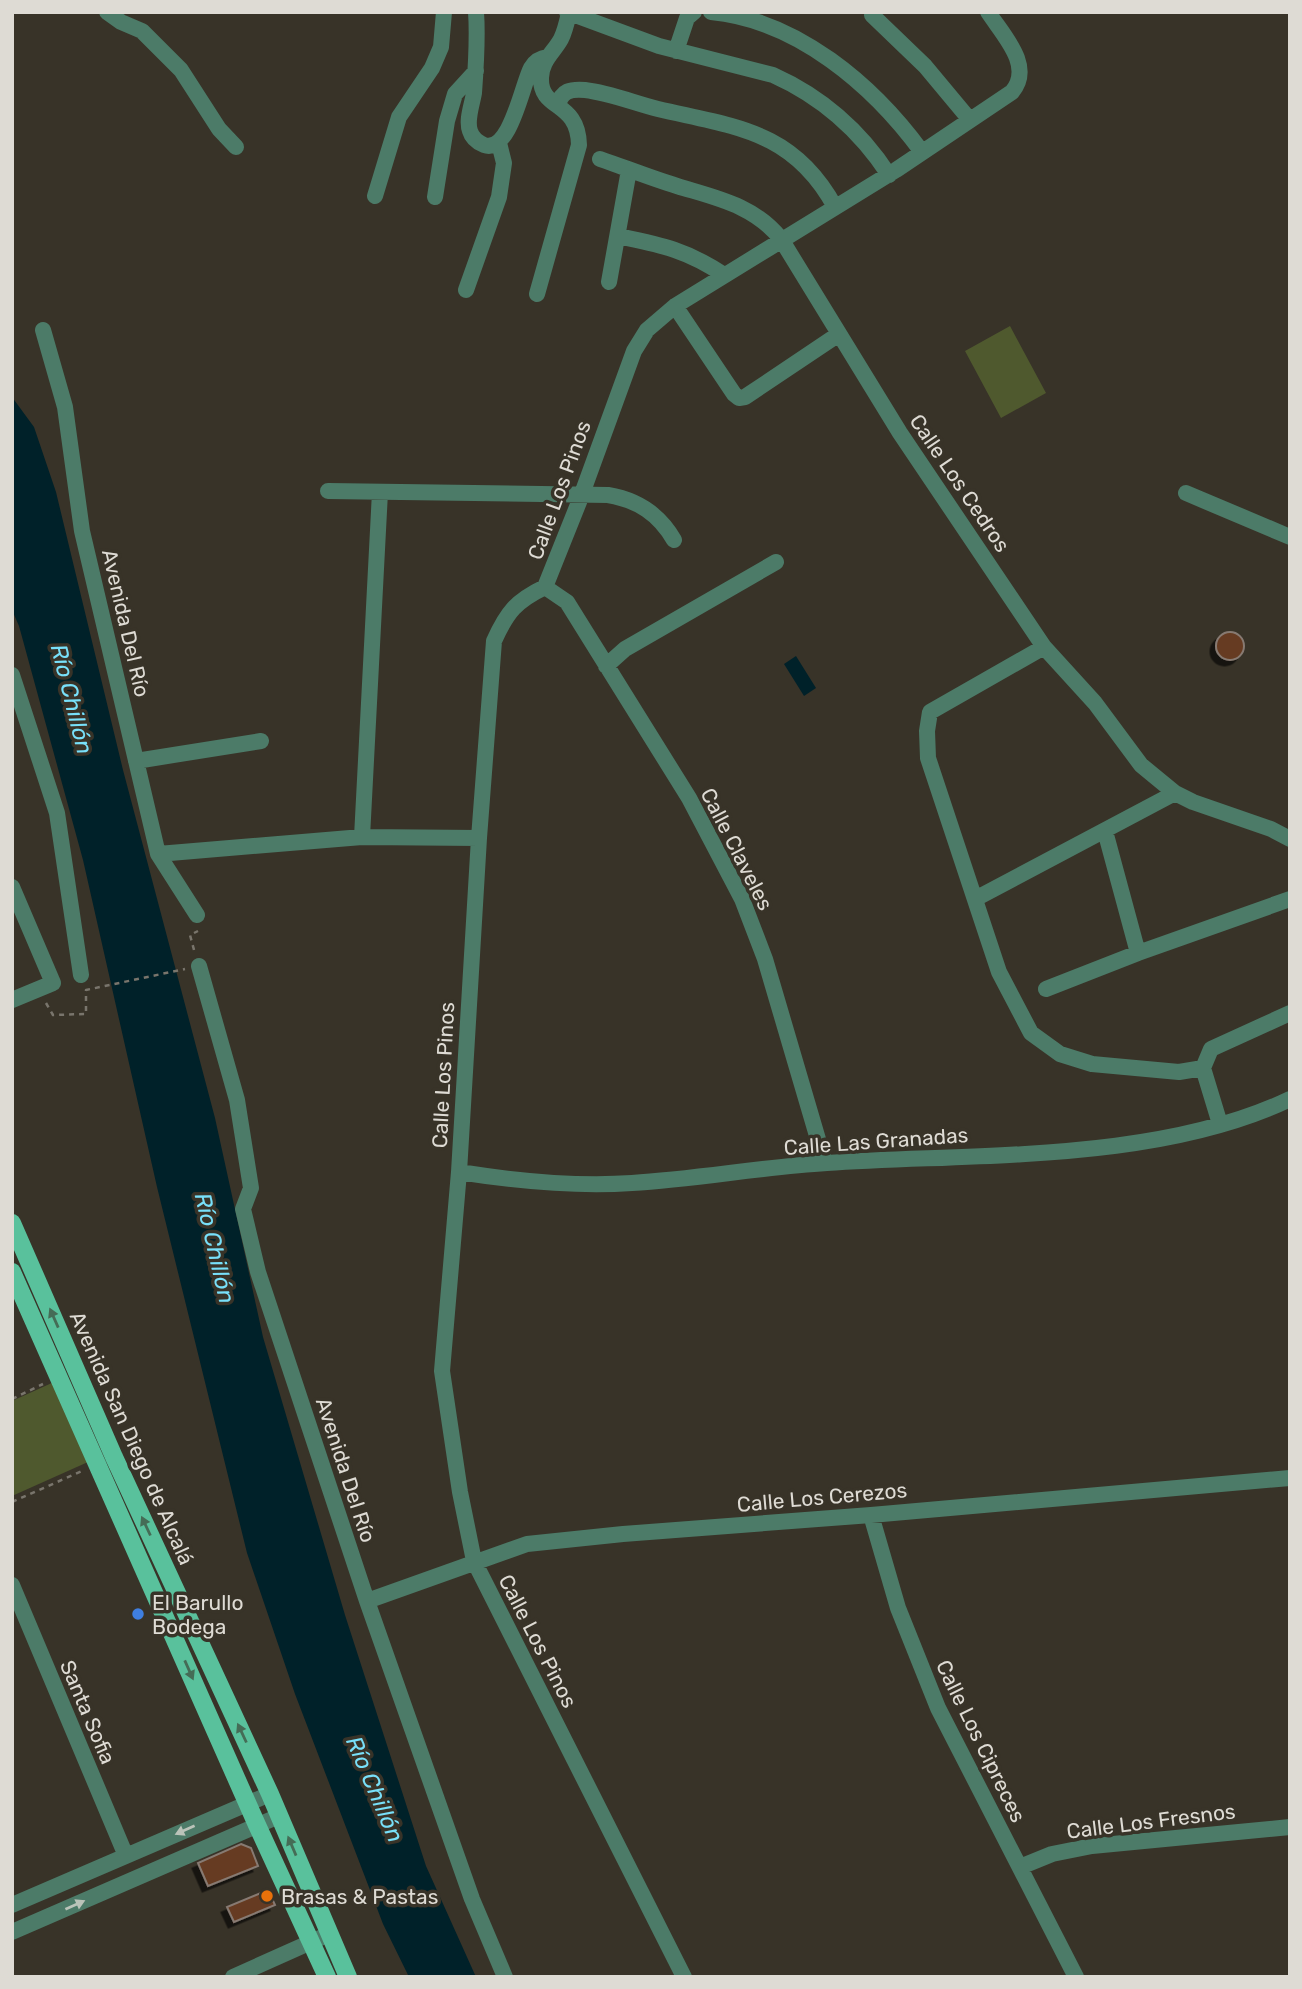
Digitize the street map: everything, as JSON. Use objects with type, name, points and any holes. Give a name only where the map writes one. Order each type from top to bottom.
[{"type":"main road","name":"Avenida San Diego de Alcalá","points":[[12,1223],[97,1417],[270,1794],[348,1977]]},
{"type":"main road","name":"Avenida San Diego de Alcalá","points":[[12,1272],[327,1977]]},
{"type":"main road","points":[[80,1425],[97,1417]]},
{"type":"street","points":[[107,12],[121,22],[142,31],[181,70],[219,129],[236,147]]},
{"type":"street","points":[[374,196],[399,117],[432,68],[441,47],[444,12]]},
{"type":"street","points":[[476,12],[476,72],[469,126],[470,133],[481,144],[489,147],[499,143],[507,133],[530,70],[539,59],[548,57]]},
{"type":"street","points":[[676,51],[687,18],[694,12]]},
{"type":"street","points":[[711,12],[753,20],[828,59],[881,103],[922,152]]},
{"type":"street","name":"Calle Los Pinos","points":[[684,1977],[474,1562],[460,1492],[442,1371],[494,641],[505,616],[520,601],[545,587],[639,340],[654,322],[675,306],[889,175],[1012,92],[1020,75],[1017,57],[988,12]]},
{"type":"street","points":[[537,294],[579,145],[575,123],[566,110],[548,99],[542,88],[541,73],[561,39],[568,13],[676,51],[773,75],[807,92],[852,128],[889,175]]},
{"type":"street","points":[[872,15],[925,66],[970,120]]},
{"type":"street","points":[[435,197],[447,121],[455,94],[476,72]]},
{"type":"street","points":[[558,106],[562,94],[567,91],[585,90],[747,130],[777,143],[804,163],[835,207]]},
{"type":"street","points":[[466,290],[499,197],[504,163],[499,143]]},
{"type":"street","name":"Calle Los Cedros","points":[[600,159],[722,199],[756,214],[772,227],[900,433],[1044,647],[1095,702],[1141,765],[1175,793],[1194,803],[1271,829],[1290,839]]},
{"type":"street","points":[[609,282],[629,170]]},
{"type":"street","points":[[618,236],[671,248],[700,259],[724,275]]},
{"type":"street","points":[[675,306],[739,398],[745,397],[839,334]]},
{"type":"street","name":"Avenida Del Río","points":[[43,330],[65,407],[82,531],[158,854],[197,915]]},
{"type":"street","points":[[328,491],[608,495],[633,501],[654,514],[674,540]]},
{"type":"street","points":[[362,837],[380,492]]},
{"type":"street","points":[[1186,493],[1290,537]]},
{"type":"street","points":[[606,666],[625,649],[776,562]]},
{"type":"street","name":"Calle Claveles","points":[[545,587],[567,601],[689,798],[742,899],[765,959],[825,1163]]},
{"type":"street","points":[[1044,647],[930,712],[928,758],[999,972],[1031,1033],[1059,1054],[1092,1064],[1179,1072],[1203,1068]]},
{"type":"street","points":[[12,675],[57,813],[83,983]]},
{"type":"street","points":[[136,761],[261,741]]},
{"type":"street","points":[[975,899],[1175,793]]},
{"type":"street","points":[[1105,831],[1138,953]]},
{"type":"street","points":[[158,854],[362,837],[479,838]]},
{"type":"street","points":[[12,887],[53,983],[12,1000]]},
{"type":"street","points":[[1046,989],[1290,899]]},
{"type":"street","name":"Avenida Del Río","points":[[195,967],[237,1100],[251,1188],[243,1209],[258,1272],[367,1601],[472,1899],[505,1977]]},
{"type":"street","points":[[1220,1124],[1203,1068],[1211,1049],[1290,1013]]},
{"type":"street","name":"Calle Las Granadas","points":[[458,1172],[575,1185],[620,1184],[825,1163],[1079,1149],[1161,1139],[1220,1124],[1290,1098]]},
{"type":"street","name":"Calle Los Cerezos","points":[[367,1601],[527,1544],[1290,1478]]},
{"type":"street","name":"Calle Los Cipreces","points":[[871,1515],[894,1598],[933,1697],[1076,1977]]},
{"type":"street","name":"Santa Sofia","points":[[12,1585],[125,1856]]},
{"type":"street","points":[[12,1905],[270,1794]]},
{"type":"street","points":[[12,1932],[279,1816]]},
{"type":"street","name":"Calle Los Fresnos","points":[[1020,1867],[1052,1854],[1092,1846],[1290,1827]]},
{"type":"street","points":[[233,1977],[329,1934]]},
{"type":"path","points":[[91,989],[195,967]]},
{"type":"path","points":[[53,1015],[86,1014],[83,983]]},
{"type":"path","points":[[12,1398],[59,1377]]},
{"type":"path","points":[[12,1502],[98,1465]]},
{"type":"green space","points":[[1010,326],[1046,393],[1001,418],[965,351]]},
{"type":"green space","points":[[54,1382],[88,1462],[12,1496],[12,1401]]},
{"type":"water","name":"Río Chillón","points":[[12,397],[34,427],[56,492],[123,770],[215,1118],[263,1337],[345,1615],[426,1866],[476,1977],[409,1977],[383,1924],[295,1694],[247,1553],[157,1187],[83,860],[19,626],[12,610]]},
{"type":"water","points":[[796,656],[816,688],[804,696],[784,664]]},
{"type":"building","points":[[1230,632],[1240,636],[1244,646],[1240,656],[1230,660],[1220,656],[1216,646],[1220,636]]},
{"type":"building","points":[[241,1844],[251,1848],[258,1866],[208,1886],[198,1863]]},
{"type":"building","points":[[268,1890],[275,1905],[234,1922],[227,1907]]},
{"type":"place","name":"El Barullo Bodega","points":[[138,1614]]},
{"type":"place","name":"Brasas & Pastas","points":[[267,1896]]}]
